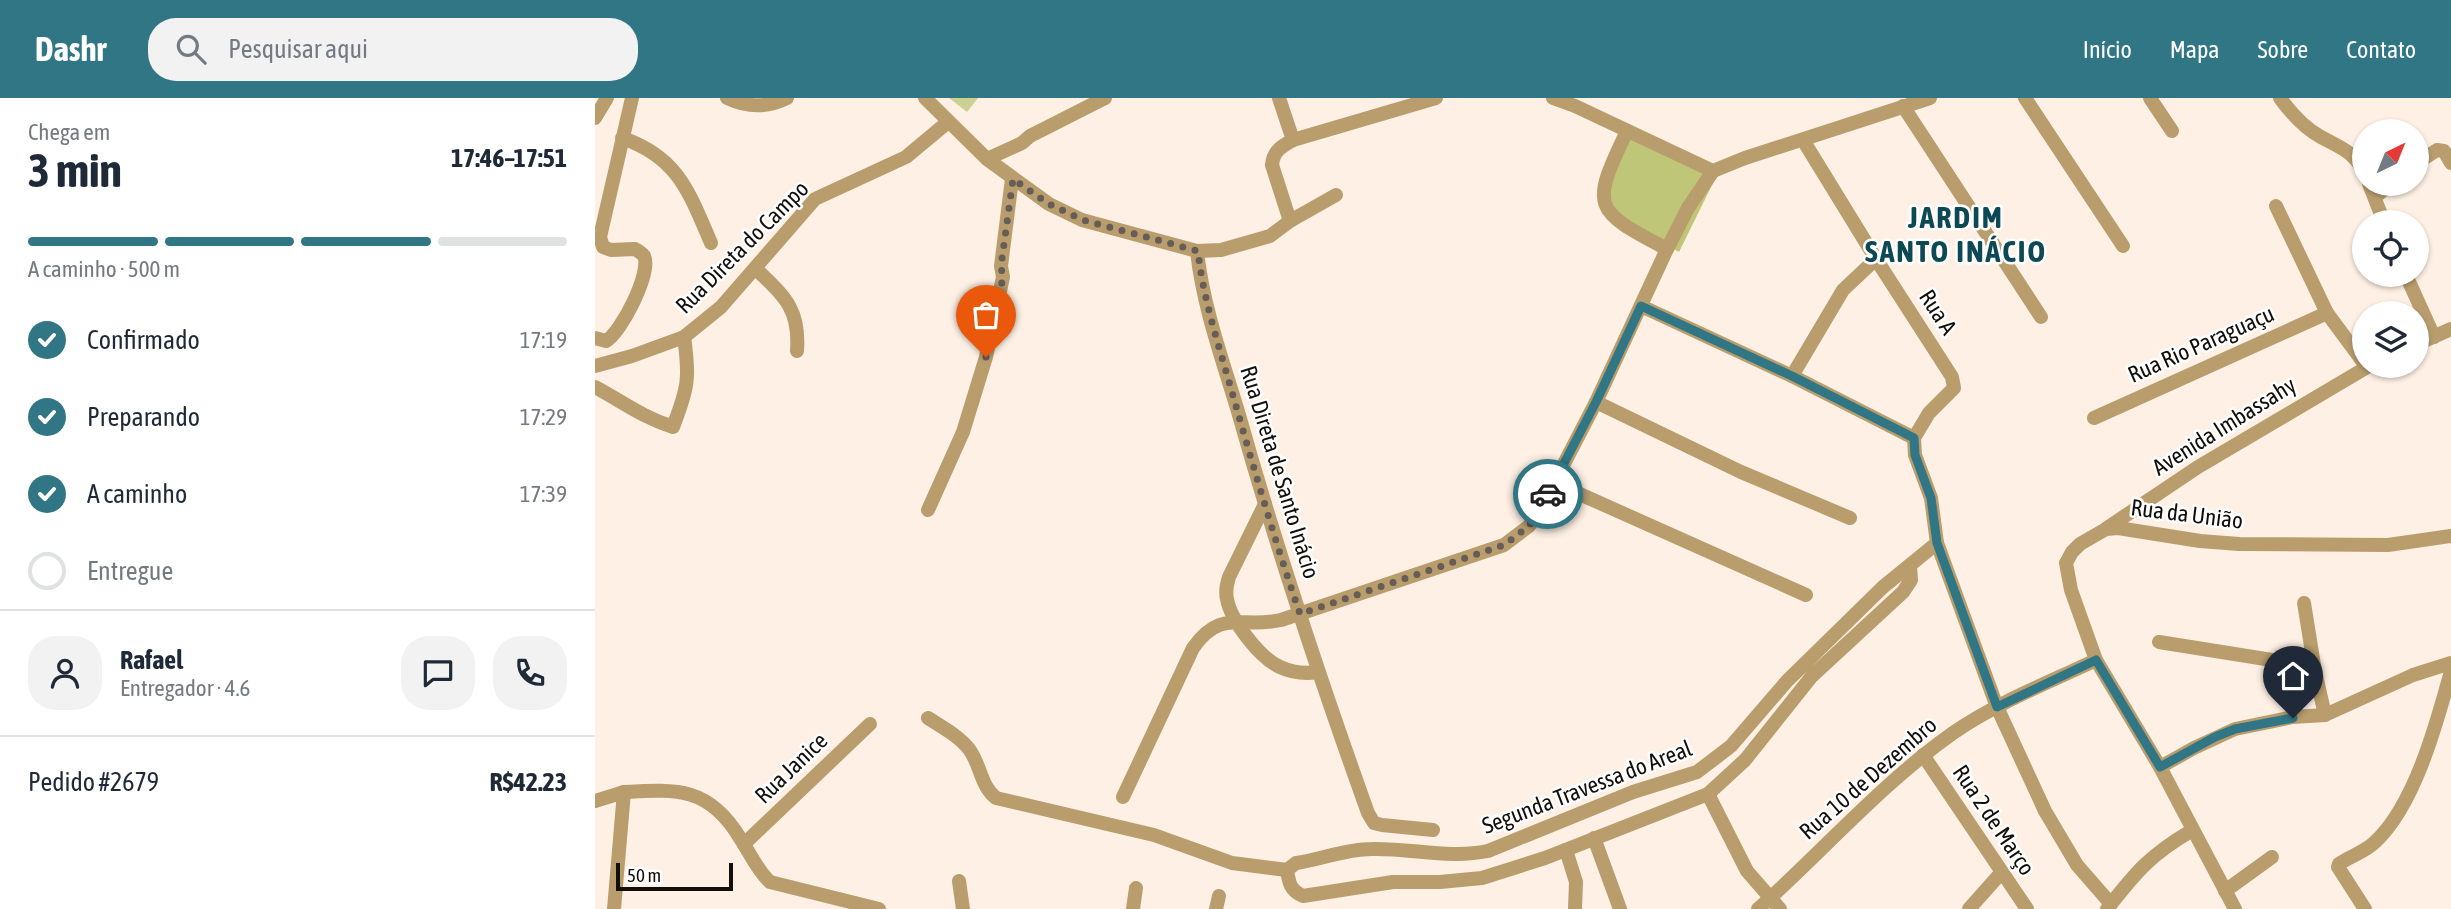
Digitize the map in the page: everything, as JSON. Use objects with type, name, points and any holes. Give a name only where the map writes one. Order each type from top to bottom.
[{"type":"street","points":[[595,118],[607,98]]},
{"type":"street","points":[[595,338],[606,341],[616,333],[633,301],[645,263],[644,256],[635,249],[611,250],[603,247],[600,237],[632,98]]},
{"type":"street","points":[[727,98],[756,107],[787,98]]},
{"type":"street","points":[[925,98],[987,159],[1049,204],[1083,220],[1198,251],[1221,250],[1270,236],[1290,220],[1336,195]]},
{"type":"street","points":[[987,159],[1023,143],[1030,136],[1105,98]]},
{"type":"street","points":[[1279,98],[1293,140]]},
{"type":"street","points":[[1290,220],[1272,165],[1275,153],[1293,140],[1436,98]]},
{"type":"street","points":[[1553,98],[1713,171],[1930,98]]},
{"type":"street","points":[[2025,98],[2123,246]]},
{"type":"street","points":[[2150,98],[2172,131]]},
{"type":"street","points":[[2280,98],[2306,126],[2352,154]]},
{"type":"street","points":[[1903,106],[2041,317]]},
{"type":"street","name":"Rua Direta do Campo","points":[[595,366],[684,337],[721,307],[815,200],[906,157],[948,122]]},
{"type":"street","points":[[1627,131],[1607,174],[1603,190],[1604,205],[1623,226],[1667,249]]},
{"type":"street","points":[[622,138],[643,145],[663,158],[680,178],[711,243]]},
{"type":"street","name":"Rua A","points":[[1803,139],[1876,260],[1952,377],[1954,388],[1929,413],[1914,438]]},
{"type":"street","points":[[2429,155],[2437,150],[2444,151],[2450,160]]},
{"type":"street","name":"Rua Direta de Santo Inácio","points":[[1198,251],[1209,315],[1300,614],[1504,545],[1529,526],[1555,483],[1596,402],[1688,208],[1713,171]]},
{"type":"street","points":[[928,510],[963,432],[986,357],[1001,291],[1001,266],[1013,179]]},
{"type":"street","points":[[2276,206],[2327,313],[2352,346]]},
{"type":"street","points":[[1792,376],[1843,290],[1876,260]]},
{"type":"street","points":[[756,269],[791,307],[799,330],[797,351]]},
{"type":"street","points":[[2411,287],[2434,337]]},
{"type":"street","points":[[1641,306],[1792,376],[1914,438],[1915,455],[1931,498],[1937,543],[1997,707],[2045,811],[2077,865],[2109,906],[2144,863],[2162,848],[2191,831]]},
{"type":"street","name":"Rua Rio Paraguaçu","points":[[2094,418],[2327,313]]},
{"type":"street","points":[[2429,339],[2451,329]]},
{"type":"street","points":[[595,387],[633,411],[673,427],[685,394],[689,370],[684,337]]},
{"type":"street","name":"Avenida Imbassahy","points":[[2106,529],[2198,467],[2352,374]]},
{"type":"street","points":[[1596,402],[1741,472],[1850,518]]},
{"type":"street","points":[[1555,483],[1806,595]]},
{"type":"street","points":[[1265,504],[1229,577],[1227,599],[1236,622],[1261,652],[1281,668],[1304,674],[1318,672]]},
{"type":"street","name":"Rua da União","points":[[2235,909],[2191,831],[2160,767],[2096,660],[2071,590],[2066,563],[2080,544],[2106,529],[2134,529],[2200,541],[2239,544],[2329,546],[2388,545],[2451,536]]},
{"type":"street","name":"Segunda Travessa do Areal","points":[[1287,870],[1296,863],[1369,849],[1443,855],[1468,855],[1488,851],[1633,792],[1697,772],[1731,746],[1787,681],[1883,587],[1937,543]]},
{"type":"street","points":[[928,718],[958,738],[970,751],[986,790],[996,798],[1154,835],[1223,860],[1287,870],[1292,890],[1303,896],[1393,882],[1467,880],[1512,869],[1566,850],[1708,794],[1745,760],[1812,676],[1903,593],[1912,580],[1910,566]]},
{"type":"street","points":[[2304,603],[2325,715]]},
{"type":"street","points":[[1123,797],[1193,648],[1202,635],[1212,626],[1223,622],[1266,624],[1300,614],[1371,819],[1382,825],[1433,830]]},
{"type":"street","points":[[2159,642],[2272,660],[2313,662]]},
{"type":"street","name":"Rua 10 de Dezembro","points":[[1758,909],[1775,904],[1886,786],[1923,755],[1963,726],[1997,707],[2096,660]]},
{"type":"street","points":[[2160,767],[2235,729],[2325,715],[2413,676],[2451,663]]},
{"type":"street","points":[[2365,909],[2338,867],[2339,864],[2373,844],[2386,830],[2410,788],[2435,731],[2451,671]]},
{"type":"street","name":"Rua Janice","points":[[744,844],[870,724]]},
{"type":"street","name":"Rua 2 de Março","points":[[1923,755],[2027,909]]},
{"type":"street","points":[[595,801],[624,792],[664,790],[698,795],[729,820],[762,874],[770,882],[879,909]]},
{"type":"street","points":[[614,909],[624,792]]},
{"type":"street","points":[[1708,794],[1747,871],[1775,904]]},
{"type":"street","points":[[1594,838],[1620,909]]},
{"type":"street","points":[[1566,850],[1576,882],[1575,909]]},
{"type":"street","points":[[2225,891],[2272,857]]},
{"type":"street","points":[[1969,909],[2001,873]]},
{"type":"street","points":[[958,881],[963,909]]},
{"type":"street","points":[[1132,909],[1136,888]]},
{"type":"green space","points":[[949,98],[978,98],[967,112]]},
{"type":"green space","points":[[1631,131],[1716,177],[1679,252],[1627,223],[1608,202],[1614,161]]},
{"type":"way so far","points":[[986,357],[1001,291],[1001,266],[1013,179],[1049,204],[1083,220],[1198,251],[1209,315],[1300,614],[1504,545],[1529,526],[1548,494]]},
{"type":"district","name":"JARDIM SANTO INÁCIO","points":[[1956,235]]},
{"type":"route","points":[[1548,494],[1596,402],[1641,306],[1792,376],[1914,438],[1915,455],[1931,498],[1937,543],[1997,707],[2096,660],[2160,767],[2235,729],[2293,718]]}]
